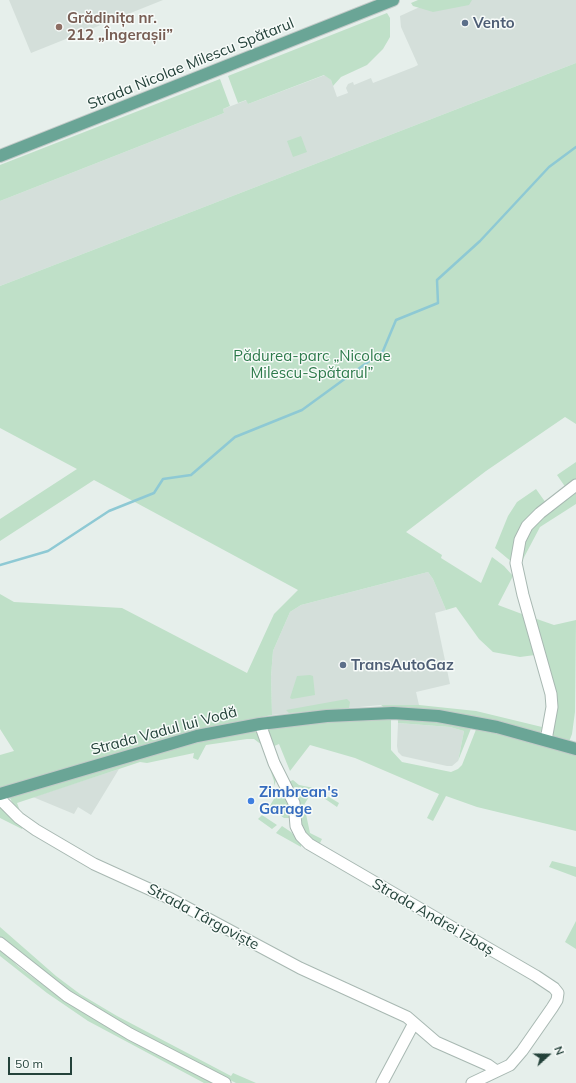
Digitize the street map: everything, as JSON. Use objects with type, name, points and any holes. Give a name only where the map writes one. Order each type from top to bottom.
[{"type":"main road","name":"Strada Nicolae Milescu Spătarul","points":[[0,156],[393,0]]},
{"type":"main road","name":"Strada Vadul lui Vodă","points":[[0,794],[197,736],[260,724],[347,714],[418,714],[476,722],[576,749]]},
{"type":"street","points":[[546,740],[552,707],[551,694],[523,595],[516,563],[520,540],[527,526],[540,513],[576,485]]},
{"type":"street","name":"Strada Andrei Izbaș","points":[[260,724],[274,763],[294,803],[296,826],[301,836],[309,844],[554,988],[558,993],[557,1000],[522,1051],[510,1065],[495,1070],[472,1083]]},
{"type":"street","name":"Strada Târgoviște","points":[[0,799],[19,818],[36,830],[94,864],[172,899],[300,968],[400,1014],[414,1023],[436,1042],[488,1065],[495,1070]]},
{"type":"street","points":[[0,943],[67,996],[130,1034],[225,1083]]},
{"type":"street","points":[[382,1083],[414,1023]]},
{"type":"shaded area","name":"Grădinița nr. 212 „Îngerașii”","points":[[9,0],[163,0],[31,53]]},
{"type":"shaded area","points":[[435,0],[576,0],[576,63],[0,286],[0,201],[224,113],[223,109],[247,100],[248,104],[325,75],[331,80],[337,97],[348,93],[346,88],[348,84],[353,82],[354,85],[371,78],[373,83],[414,67],[418,65],[401,27],[400,16]]},
{"type":"shaded area","name":"TransAutoGaz","points":[[428,572],[433,579],[446,610],[435,613],[450,684],[416,692],[419,705],[381,705],[272,715],[271,676],[273,651],[290,612],[301,605]]},
{"type":"shaded area","points":[[398,723],[450,727],[464,731],[458,761],[452,766],[447,766],[402,756],[398,752],[397,746]]},
{"type":"shaded area","points":[[119,769],[91,815],[78,807],[74,814],[33,797]]},
{"type":"green space","points":[[418,0],[472,0],[469,5],[433,12],[413,6],[411,3]]},
{"type":"green space","points":[[387,13],[390,18],[390,37],[383,49],[367,65],[341,77],[333,86],[331,80],[324,75],[248,104],[246,100],[238,103],[228,76]]},
{"type":"green space","name":"Pădurea-parc „Nicolae Milescu-Spătarul”","points":[[576,63],[576,424],[565,417],[486,471],[406,532],[442,555],[441,558],[481,583],[492,557],[504,566],[513,576],[498,605],[522,614],[535,655],[520,657],[493,652],[479,639],[456,607],[446,610],[433,579],[428,572],[301,605],[290,612],[273,651],[271,676],[272,715],[197,730],[0,790],[0,755],[14,751],[0,729],[0,594],[14,602],[122,608],[247,673],[274,614],[298,590],[94,480],[0,541],[0,519],[77,469],[0,428],[0,286]]},
{"type":"green space","points":[[220,79],[230,106],[223,109],[224,113],[0,201],[0,165]]},
{"type":"green space","points":[[301,136],[307,152],[293,157],[287,141]]},
{"type":"green space","points":[[576,462],[576,480],[566,488],[557,475]]},
{"type":"green space","points":[[536,489],[546,503],[530,518],[513,563],[495,548],[508,516],[517,502]]},
{"type":"green space","points":[[576,489],[576,504],[540,527],[521,563],[527,532],[531,526]]},
{"type":"green space","points":[[534,618],[554,625],[576,620],[575,712],[572,734],[569,742],[552,738],[555,705]]},
{"type":"green space","points":[[297,676],[313,676],[315,695],[292,699],[290,698]]},
{"type":"green space","points":[[347,699],[350,702],[349,708],[289,713],[286,710]]},
{"type":"green space","points":[[381,705],[419,705],[476,711],[542,727],[540,734],[386,709]]},
{"type":"green space","points":[[391,717],[391,750],[402,762],[451,772],[458,769],[462,765],[477,727],[576,754],[576,831],[477,807],[446,796],[433,821],[427,818],[439,794],[355,758],[310,745],[290,771],[279,744],[272,747],[266,727]]},
{"type":"green space","points":[[398,718],[451,722],[472,726],[458,761],[464,731],[450,727],[398,723]]},
{"type":"green space","points":[[258,729],[276,780],[274,786],[274,781],[262,745],[254,739],[247,739],[206,745],[198,760],[193,758],[194,753],[147,763],[140,762],[17,803],[20,811],[13,804],[9,796],[202,739]]},
{"type":"green space","points":[[293,780],[299,785],[314,788],[339,803],[337,807],[312,790],[292,787],[286,783]]},
{"type":"green space","points":[[282,786],[287,794],[292,816],[289,818],[284,818],[269,807]]},
{"type":"green space","points":[[304,794],[310,795],[304,805],[310,833],[322,839],[319,845],[302,832],[297,801],[300,796]]},
{"type":"green space","points":[[0,806],[24,824],[22,829],[0,818]]},
{"type":"green space","points":[[262,815],[277,825],[272,829],[258,819]]},
{"type":"green space","points":[[282,826],[291,832],[301,843],[301,847],[276,833]]},
{"type":"green space","points":[[552,861],[576,867],[576,877],[549,867]]},
{"type":"green space","points":[[576,921],[576,949],[565,942]]},
{"type":"green space","points":[[0,927],[56,976],[80,994],[117,1016],[231,1076],[233,1073],[256,1083],[236,1083],[157,1044],[64,991],[0,939]]},
{"type":"green space","points":[[0,949],[19,967],[66,1002],[136,1042],[217,1083],[204,1083],[88,1021],[47,993],[0,956]]},
{"type":"waterway","points":[[0,565],[48,551],[109,511],[154,493],[163,479],[191,475],[235,437],[302,410],[383,351],[396,320],[438,303],[437,280],[480,241],[549,167],[576,147]]},
{"type":"place","name":"Vento","points":[[465,23]]},
{"type":"place","name":"Grădinița nr. 212 „Îngerașii”","points":[[59,27]]},
{"type":"place","name":"TransAutoGaz","points":[[343,665]]},
{"type":"place","name":"Zimbrean's Garage","points":[[251,801]]}]
